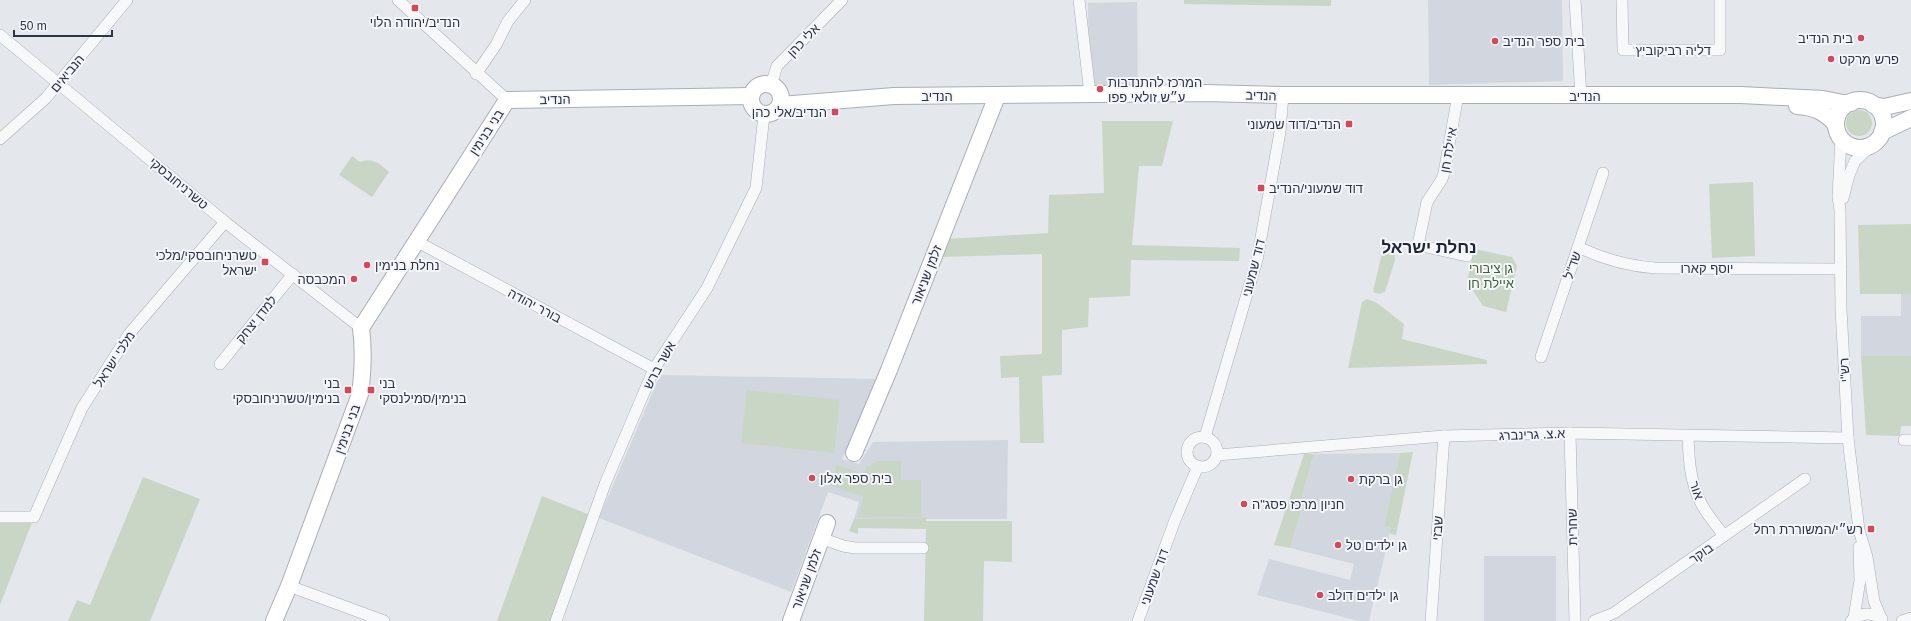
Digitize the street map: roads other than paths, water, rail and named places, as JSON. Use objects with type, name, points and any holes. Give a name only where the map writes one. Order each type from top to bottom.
[{"type":"street","name":"הנביאים","points":[[0,139],[46,98],[128,0]]},
{"type":"street","points":[[398,0],[476,74],[507,100]]},
{"type":"street","points":[[476,74],[496,45],[508,21],[525,0]]},
{"type":"street","name":"אלי כהן","points":[[771,85],[777,66],[842,0]]},
{"type":"street","points":[[1079,0],[1090,94]]},
{"type":"street","points":[[1575,0],[1580,96]]},
{"type":"street","name":"'דליה רביקוביץ","points":[[1622,0],[1623,50],[1720,50],[1720,0]]},
{"type":"street","name":"טשרניחובסקי","points":[[0,35],[59,82],[225,222],[361,328]]},
{"type":"street","points":[[771,85],[780,93],[780,105],[775,112],[764,115],[753,108],[751,104],[751,96],[759,86],[771,85]]},
{"type":"street","name":"הנדיב","points":[[780,105],[894,96],[1204,93],[1283,95],[1741,95],[1823,99],[1851,103]]},
{"type":"street","name":"דוד שמעוני","points":[[1205,437],[1257,260],[1280,132],[1283,95]]},
{"type":"street","name":"איילת חן","points":[[1458,95],[1442,179],[1429,196],[1418,245],[1467,256]]},
{"type":"street","name":"הנדיב","points":[[1741,95],[1771,105],[1817,109],[1829,116],[1839,132]]},
{"type":"street","name":"הנדיב","points":[[507,100],[751,96]]},
{"type":"street","name":"זלמן שניאור","points":[[854,453],[889,370],[997,96]]},
{"type":"street","name":"בני בנימין","points":[[274,621],[289,586],[360,394],[364,347],[361,328],[507,100]]},
{"type":"street","points":[[1911,101],[1884,107],[1861,100],[1851,103],[1840,111],[1839,132],[1853,147],[1867,147],[1878,138],[1911,118]]},
{"type":"street","points":[[1874,104],[1883,120],[1878,138]]},
{"type":"street","name":"אשר ברש","points":[[556,621],[605,484],[654,370],[707,288],[756,188],[764,115]]},
{"type":"street","name":"רש\"י","points":[[1839,132],[1838,197],[1840,210],[1848,438],[1859,530],[1860,580],[1853,620]]},
{"type":"street","name":"רש\"י","points":[[1840,210],[1849,175],[1855,161],[1878,138]]},
{"type":"street","name":"שד\"ל","points":[[1541,357],[1603,173]]},
{"type":"street","name":"מלכי ישראל","points":[[0,517],[34,517],[82,408],[129,334],[225,222]]},
{"type":"street","name":"בורר יהודה","points":[[416,241],[654,370]]},
{"type":"street","name":"יוסף קארו","points":[[1578,247],[1596,256],[1637,267],[1841,269]]},
{"type":"street","name":"למדן יצחק","points":[[220,364],[293,274]]},
{"type":"street","name":"א.צ. גרינברג","points":[[1217,455],[1444,436],[1570,433],[1688,437],[1848,438]]},
{"type":"street","name":"שחרית","points":[[1570,433],[1575,621]]},
{"type":"street","name":"שבזי","points":[[1431,621],[1444,436]]},
{"type":"street","points":[[1205,437],[1214,442],[1217,455],[1210,465],[1198,466],[1190,461],[1188,457],[1188,447],[1193,440],[1205,437]]},
{"type":"street","name":"אור","points":[[1688,437],[1689,462],[1694,484],[1701,504],[1724,536]]},
{"type":"street","name":"דוד שמעוני","points":[[1138,621],[1198,466]]},
{"type":"street","name":"בוקר","points":[[1594,621],[1614,613],[1805,479]]},
{"type":"street","name":"זלמן שניאור","points":[[791,621],[826,523]]},
{"type":"street","name":"רש\"י","points":[[1859,530],[1866,557],[1874,601],[1883,620]]},
{"type":"street","name":"זלמן שניאור","points":[[821,538],[843,546],[855,548],[923,548]]},
{"type":"street","points":[[289,586],[384,621]]},
{"type":"street","points":[[1853,620],[1868,614],[1883,620]]},
{"type":"street","points":[[1902,621],[1911,618]]},
{"type":"place","name":"הנדיב/יהודה הלוי","points":[[415,8]]},
{"type":"place","name":"בית הנדיב","points":[[1861,38]]},
{"type":"place","name":"בית ספר הנדיב","points":[[1495,41]]},
{"type":"place","name":"פרש מרקט","points":[[1831,59]]},
{"type":"place","name":"המרכז להתנדבות ע״ש זולאי פפו","points":[[1100,89]]},
{"type":"place","name":"הנדיב/אלי כהן","points":[[835,112]]},
{"type":"place","name":"הנדיב/דוד שמעוני","points":[[1349,124]]},
{"type":"place","name":"דוד שמעוני/הנדיב","points":[[1261,188]]},
{"type":"place","name":"טשרניחובסקי/מלכי ישראל","points":[[265,262]]},
{"type":"place","name":"נחלת בנימין","points":[[367,265]]},
{"type":"place","name":"המכבסה","points":[[354,279]]},
{"type":"place","name":"בני בנימין/טשרניחובסקי","points":[[348,390]]},
{"type":"place","name":"בני בנימין/סמילנסקי","points":[[371,390]]},
{"type":"place","name":"בית ספר אלון","points":[[812,478]]},
{"type":"place","name":"גן ברקת","points":[[1351,479]]},
{"type":"place","name":"חניון מרכז פסג\"ה","points":[[1244,504]]},
{"type":"place","name":"רש״י/המשוררת רחל","points":[[1871,529]]},
{"type":"place","name":"גן ילדים טל","points":[[1338,545]]},
{"type":"place","name":"גן ילדים דולב","points":[[1320,595]]},
{"type":"district","name":"נחלת ישראל","points":[[1429,247]]},
{"type":"park label","name":"גן ציבורי איילת חן","points":[[1491,276]]}]
